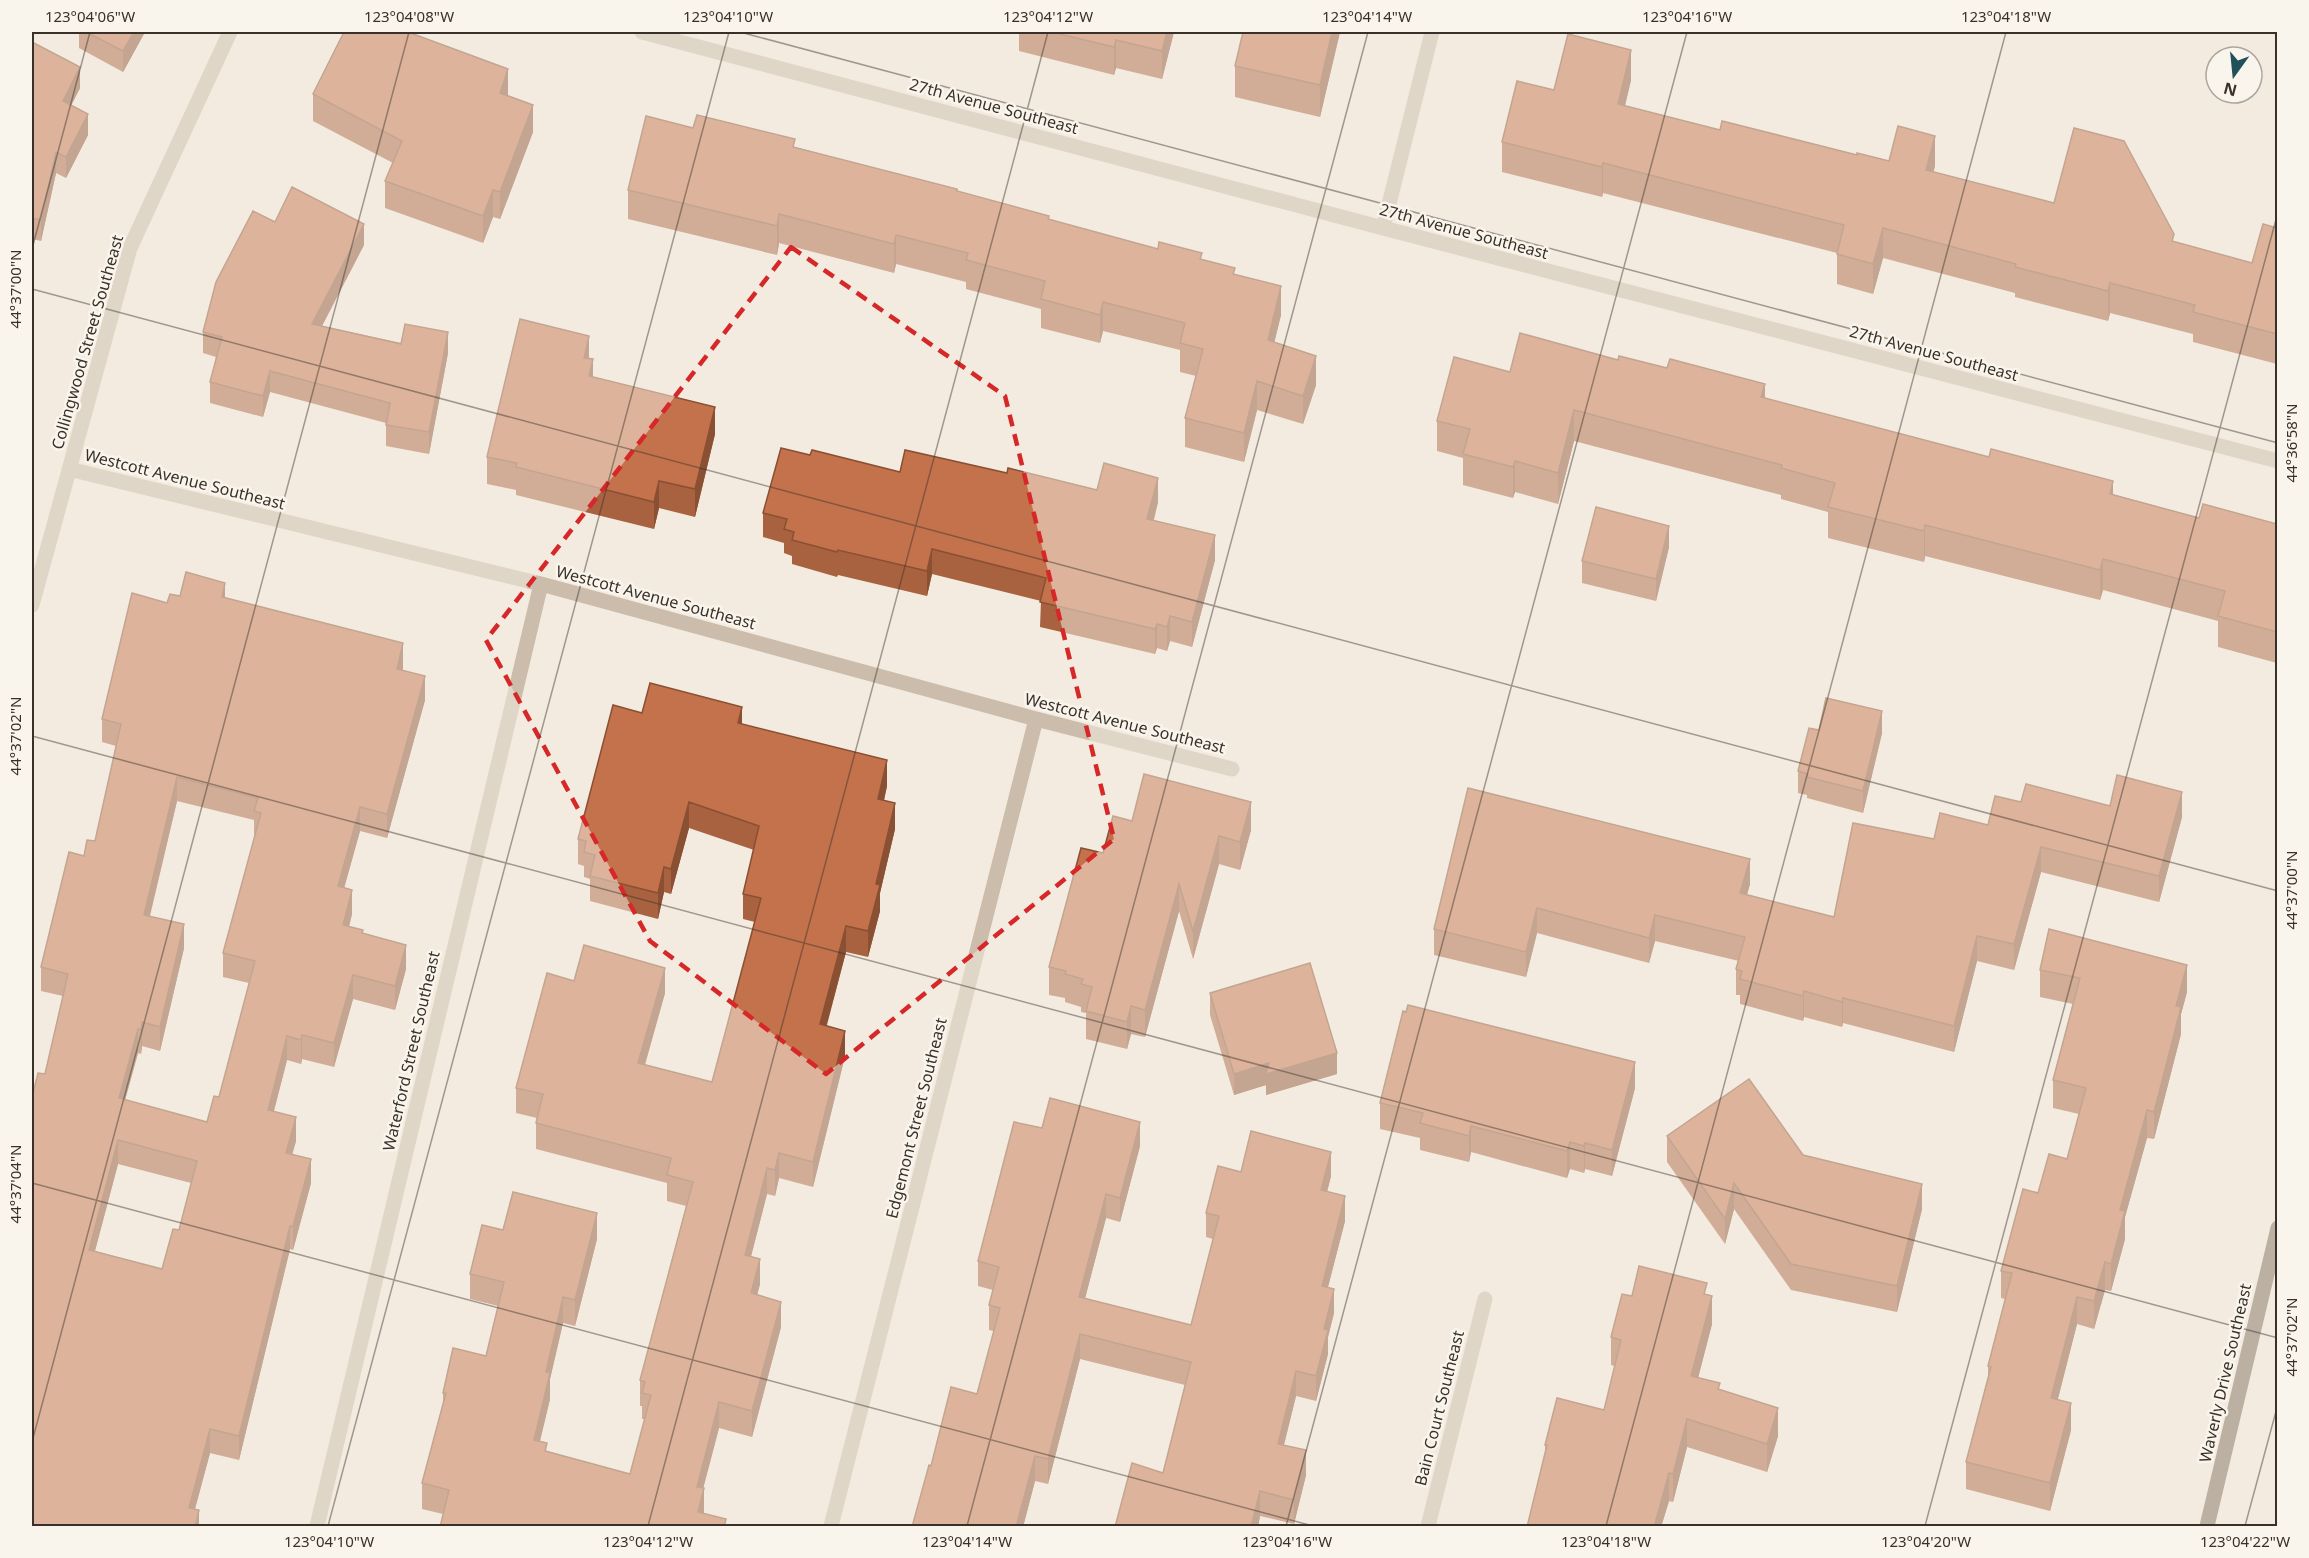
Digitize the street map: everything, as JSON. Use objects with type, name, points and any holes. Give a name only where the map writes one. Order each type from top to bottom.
[{"type":"main road","name":"Waverly Drive Southeast","points":[[2207,1527],[2277,1228]]},
{"type":"street","name":"Collingwood Street Southeast","points":[[32,605],[130,248],[230,32]]},
{"type":"street","name":"27th Avenue Southeast","points":[[642,32],[2277,461]]},
{"type":"street","points":[[1383,228],[1432,32]]},
{"type":"street","name":"Westcott Avenue Southeast","points":[[69,469],[541,584],[1036,719],[1232,769]]},
{"type":"street","name":"Waterford Street Southeast","points":[[316,1527],[541,584]]},
{"type":"street","name":"Edgemont Street Southeast","points":[[831,1527],[1036,719]]},
{"type":"street","name":"Bain Court Southeast","points":[[1428,1527],[1485,1299]]},
{"type":"highlighted area","points":[[791,247],[1005,396],[1114,839],[826,1074],[650,941],[486,640]]},
{"type":"building","points":[[86,32],[134,32],[123,51]]},
{"type":"building","points":[[344,32],[408,32],[508,69],[500,93],[533,105],[500,192],[493,190],[483,216],[385,181],[402,141],[313,94]]},
{"type":"building","points":[[1051,32],[1167,32],[1162,51],[1116,40],[1114,47]]},
{"type":"building","points":[[1243,32],[1332,32],[1320,85],[1235,66]]},
{"type":"building","points":[[1568,34],[1631,50],[1618,104],[1720,130],[1722,121],[1889,161],[1898,126],[1935,136],[1926,170],[2054,203],[2074,128],[2124,141],[2174,234],[2172,241],[2252,263],[2263,224],[2277,228],[2277,334],[2193,312],[2195,305],[2110,283],[2108,291],[2015,267],[2016,264],[1883,228],[1873,264],[1837,254],[1844,225],[1603,163],[1602,167],[1502,142],[1517,81],[1554,90]]},
{"type":"building","points":[[32,42],[80,67],[63,101],[88,114],[66,157],[56,152],[41,220],[32,218]]},
{"type":"building","points":[[697,115],[795,139],[793,147],[957,189],[957,191],[1049,216],[1048,219],[1158,249],[1159,242],[1202,253],[1200,259],[1235,268],[1233,274],[1281,286],[1268,340],[1316,356],[1303,396],[1257,381],[1244,433],[1185,418],[1203,349],[1180,343],[1185,323],[1103,302],[1100,315],[1041,299],[1045,281],[966,260],[968,253],[896,235],[894,244],[779,214],[777,226],[628,190],[646,116],[693,128]]},
{"type":"building","points":[[292,187],[364,224],[312,324],[401,344],[405,324],[448,332],[429,432],[386,425],[390,403],[270,371],[263,396],[210,382],[222,337],[203,332],[216,282],[253,211],[275,222]]},
{"type":"building","points":[[520,319],[589,336],[584,358],[593,359],[589,376],[715,407],[695,489],[659,481],[654,502],[516,467],[517,463],[487,457]]},
{"type":"building","points":[[1520,333],[1618,360],[1619,356],[1667,368],[1670,359],[1765,384],[1761,397],[1989,457],[1991,449],[2113,481],[2110,494],[2199,518],[2203,504],[2277,524],[2277,632],[2218,616],[2225,591],[2103,559],[2100,570],[1925,525],[1924,531],[1828,507],[1835,483],[1781,468],[1782,465],[1574,410],[1558,473],[1515,461],[1513,467],[1463,454],[1470,429],[1437,421],[1454,357],[1510,372]]},
{"type":"building","points":[[781,448],[810,455],[812,450],[900,472],[905,450],[1007,473],[1008,468],[1097,490],[1104,463],[1158,478],[1147,519],[1215,535],[1192,622],[1170,616],[1167,627],[1157,624],[1155,629],[1040,602],[1046,578],[932,549],[927,571],[792,540],[794,532],[784,529],[787,519],[763,513]]},
{"type":"building","points":[[1596,507],[1669,526],[1656,579],[1582,561]]},
{"type":"building","points":[[186,572],[225,583],[222,597],[403,643],[397,669],[425,676],[387,814],[360,807],[338,886],[352,890],[343,925],[363,930],[362,933],[406,945],[395,986],[353,975],[334,1043],[302,1035],[301,1040],[287,1036],[268,1110],[296,1117],[286,1153],[311,1159],[293,1226],[290,1226],[239,1436],[210,1429],[189,1508],[199,1510],[195,1527],[32,1527],[32,1097],[38,1073],[45,1074],[68,974],[41,967],[69,852],[84,856],[87,840],[95,841],[121,724],[102,719],[132,593],[167,603],[170,594],[180,596]],"holes":[[[177,777],[258,798],[254,811],[261,813],[223,953],[255,961],[219,1097],[214,1096],[207,1122],[119,1098],[138,1029],[141,1030],[142,1022],[160,1027],[184,924],[144,915]],[[118,1140],[197,1161],[179,1230],[173,1229],[162,1269],[89,1250]]]},
{"type":"building","points":[[650,683],[742,707],[738,723],[887,760],[878,799],[895,803],[876,884],[880,885],[868,931],[846,926],[820,1024],[845,1031],[813,1162],[779,1153],[775,1170],[767,1168],[745,1255],[760,1259],[751,1293],[781,1302],[752,1411],[719,1402],[697,1487],[704,1488],[698,1512],[726,1519],[724,1527],[440,1527],[449,1490],[422,1483],[446,1393],[443,1393],[453,1348],[486,1356],[504,1282],[470,1274],[482,1225],[503,1230],[513,1192],[597,1213],[575,1300],[563,1297],[546,1372],[550,1373],[534,1440],[547,1443],[545,1451],[630,1474],[651,1395],[642,1393],[645,1382],[640,1380],[693,1182],[667,1175],[671,1158],[536,1123],[543,1094],[516,1088],[547,973],[574,981],[584,945],[665,968],[638,1063],[712,1082],[761,898],[743,894],[759,826],[689,802],[671,869],[664,867],[658,893],[590,876],[595,855],[584,852],[586,841],[578,839],[613,705],[642,713]]},
{"type":"building","points":[[1826,698],[1882,711],[1863,791],[1807,777],[1808,774],[1798,771],[1809,728],[1819,730]]},
{"type":"building","points":[[1144,774],[1251,802],[1240,842],[1219,836],[1193,931],[1179,884],[1145,1010],[1131,1006],[1127,1022],[1086,1011],[1092,987],[1081,984],[1083,979],[1065,974],[1066,971],[1049,967],[1081,848],[1103,853],[1113,816],[1132,821]]},
{"type":"building","points":[[2117,775],[2182,792],[2159,876],[2041,847],[2014,944],[1977,936],[1954,1026],[1843,998],[1842,1002],[1804,991],[1803,996],[1740,979],[1742,971],[1736,969],[1745,937],[1655,915],[1649,938],[1537,908],[1526,952],[1434,929],[1468,788],[1750,859],[1740,893],[1834,917],[1853,823],[1934,839],[1940,813],[1988,825],[1995,796],[2021,802],[2026,784],[2110,806]]},
{"type":"building","points":[[2049,929],[2187,965],[2176,1006],[2181,1007],[2154,1112],[2147,1110],[2120,1210],[2125,1211],[2111,1264],[2105,1262],[2094,1301],[2077,1297],[2051,1398],[2071,1403],[2050,1483],[1966,1462],[1991,1367],[1988,1366],[2012,1273],[2001,1271],[2023,1189],[2038,1193],[2049,1154],[2067,1159],[2086,1088],[2053,1080],[2080,978],[2040,970]]},
{"type":"building","points":[[1310,963],[1337,1053],[1266,1074],[1269,1063],[1234,1074],[1210,993]]},
{"type":"building","points":[[1408,1005],[1635,1062],[1612,1150],[1585,1143],[1584,1146],[1570,1142],[1567,1151],[1471,1126],[1469,1136],[1420,1123],[1423,1113],[1380,1103],[1403,1011],[1406,1012]]},
{"type":"building","points":[[1749,1079],[1803,1155],[1922,1184],[1897,1286],[1791,1264],[1734,1183],[1725,1219],[1667,1136]]},
{"type":"building","points":[[1050,1098],[1140,1122],[1120,1198],[1106,1194],[1079,1297],[1191,1325],[1219,1216],[1206,1213],[1218,1166],[1241,1172],[1251,1131],[1331,1152],[1321,1190],[1345,1196],[1322,1286],[1334,1289],[1324,1329],[1328,1330],[1316,1376],[1296,1371],[1278,1444],[1306,1450],[1294,1500],[1260,1491],[1251,1527],[1115,1527],[1132,1463],[1163,1473],[1191,1362],[1080,1334],[1048,1459],[1035,1456],[1016,1527],[912,1527],[929,1465],[931,1466],[951,1387],[977,1394],[1000,1308],[989,1305],[999,1267],[978,1261],[1014,1122],[1042,1128]]},
{"type":"building","points":[[1639,1266],[1707,1283],[1704,1294],[1712,1296],[1691,1376],[1720,1383],[1718,1389],[1778,1408],[1767,1444],[1687,1419],[1673,1474],[1669,1473],[1654,1527],[1527,1527],[1557,1398],[1604,1410],[1621,1340],[1611,1337],[1622,1294],[1632,1296]]}]
